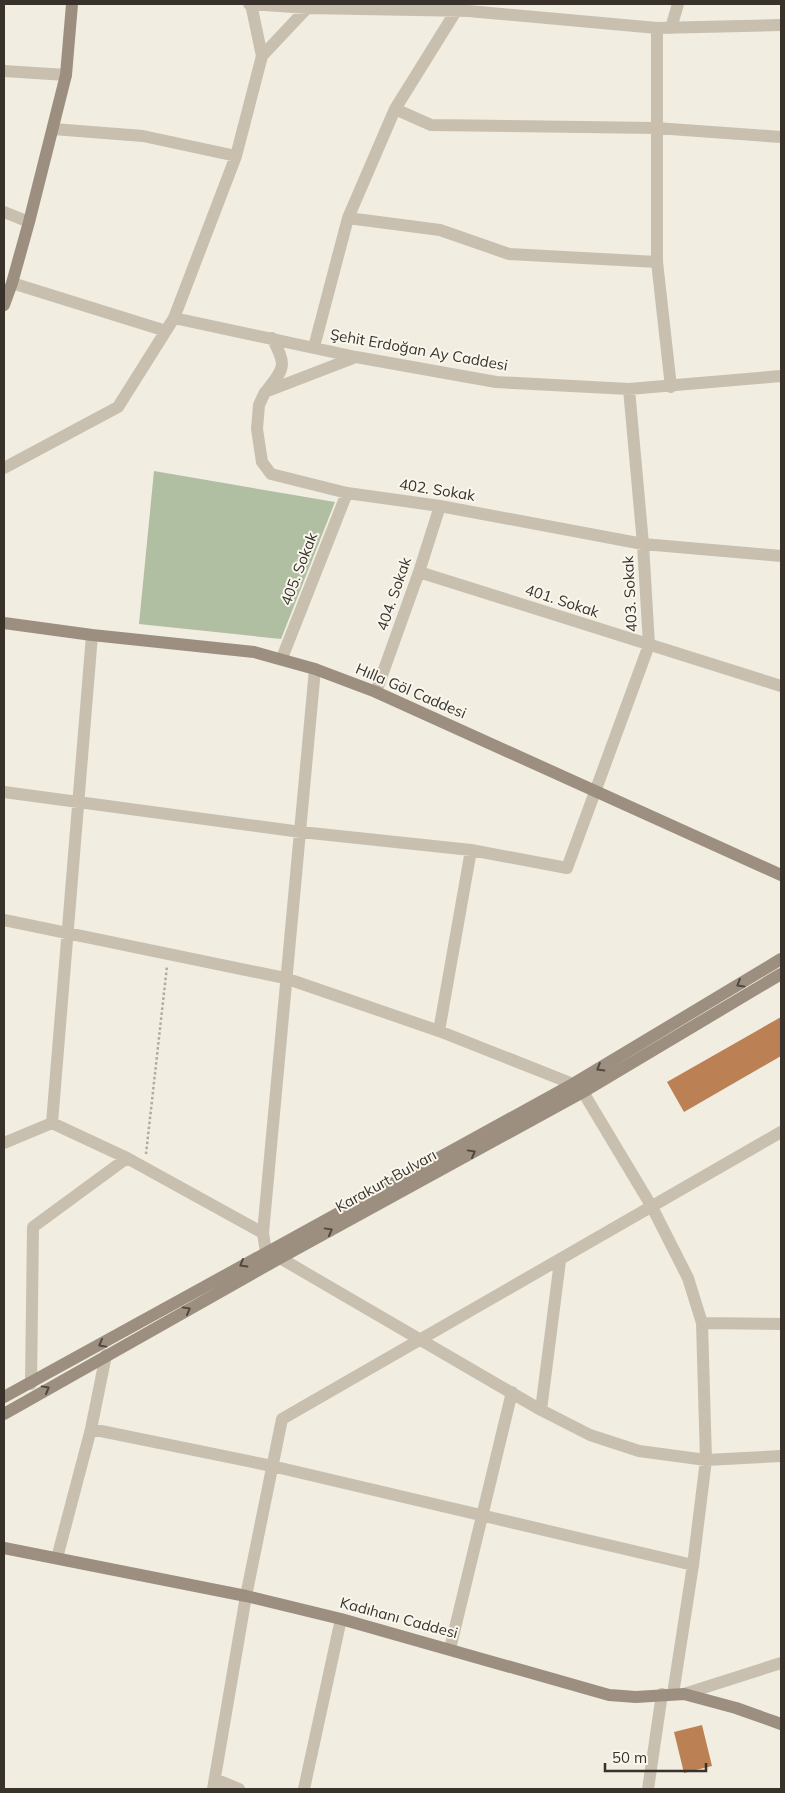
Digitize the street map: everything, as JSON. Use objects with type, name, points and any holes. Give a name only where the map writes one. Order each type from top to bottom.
[{"type":"main road","points":[[4,305],[12,284],[29,222],[66,75],[72,4]]},
{"type":"main road","name":"Hılla Göl Caddesi","points":[[4,623],[92,635],[227,648],[282,658],[376,692],[596,789],[781,874]]},
{"type":"main road","name":"Karakurt Bulvarı","points":[[4,1397],[31,1384],[266,1252],[578,1088],[781,959]]},
{"type":"main road","name":"Karakurt Bulvarı","points":[[4,1414],[781,974]]},
{"type":"main road","name":"Kadıhanı Caddesi","points":[[4,1548],[246,1596],[450,1648],[609,1695],[636,1697],[673,1694],[720,1703],[781,1724]]},
{"type":"street","points":[[4,468],[118,407],[174,318],[236,156],[262,56],[250,4],[464,8],[657,28],[781,25]]},
{"type":"street","points":[[672,28],[678,4]]},
{"type":"street","points":[[262,56],[309,6]]},
{"type":"street","points":[[314,347],[348,218],[395,109],[464,8]]},
{"type":"street","points":[[657,28],[657,262],[672,387]]},
{"type":"street","points":[[4,71],[66,75]]},
{"type":"street","points":[[395,109],[431,125],[656,128],[781,137]]},
{"type":"street","points":[[53,129],[143,136],[236,156]]},
{"type":"street","points":[[4,212],[29,222]]},
{"type":"street","points":[[348,218],[440,230],[509,254],[657,262]]},
{"type":"street","points":[[12,284],[166,331]]},
{"type":"street","name":"Şehit Erdoğan Ay Caddesi","points":[[174,318],[356,357],[496,382],[629,389],[672,387],[781,376]]},
{"type":"street","points":[[265,392],[281,374],[282,357],[272,338]]},
{"type":"street","points":[[265,392],[356,357]]},
{"type":"street","name":"403. Sokak","points":[[471,850],[567,868],[648,645],[644,544],[629,389]]},
{"type":"street","name":"402. Sokak","points":[[265,392],[259,405],[257,429],[262,462],[271,474],[346,493],[440,506],[644,544],[781,556]]},
{"type":"street","name":"405. Sokak","points":[[282,658],[346,493]]},
{"type":"street","name":"404. Sokak","points":[[376,692],[420,572],[440,506]]},
{"type":"street","name":"401. Sokak","points":[[420,572],[781,686]]},
{"type":"street","points":[[52,1123],[80,802],[92,635]]},
{"type":"street","points":[[266,1252],[264,1233],[285,978],[315,669]]},
{"type":"street","points":[[4,792],[300,832],[471,850],[439,1031]]},
{"type":"street","points":[[4,920],[69,935],[285,978],[439,1031],[578,1088],[652,1208],[688,1278],[698,1302],[702,1323],[706,1460],[693,1565],[673,1694],[648,1789]]},
{"type":"street","points":[[4,1143],[52,1123],[127,1158],[264,1233]]},
{"type":"street","points":[[239,1789],[214,1784],[246,1596],[282,1419],[422,1341],[781,1132]]},
{"type":"street","points":[[31,1384],[33,1227],[127,1158]]},
{"type":"street","points":[[280,1258],[541,1410],[590,1435],[614,1444],[664,1456],[706,1460],[781,1456]]},
{"type":"street","points":[[541,1410],[560,1261]]},
{"type":"street","points":[[702,1323],[781,1324]]},
{"type":"street","points":[[57,1558],[91,1429],[106,1355]]},
{"type":"street","points":[[450,1648],[512,1392]]},
{"type":"street","points":[[91,1429],[272,1466],[693,1565]]},
{"type":"street","points":[[304,1789],[341,1620]]},
{"type":"street","points":[[673,1694],[781,1663]]},
{"type":"path","points":[[145,1168],[168,954]]},
{"type":"green space","points":[[154,471],[335,502],[281,639],[139,624]]},
{"type":"building","points":[[781,1017],[781,1056],[684,1112],[667,1082]]},
{"type":"building","points":[[702,1725],[712,1766],[684,1773],[674,1732]]}]
